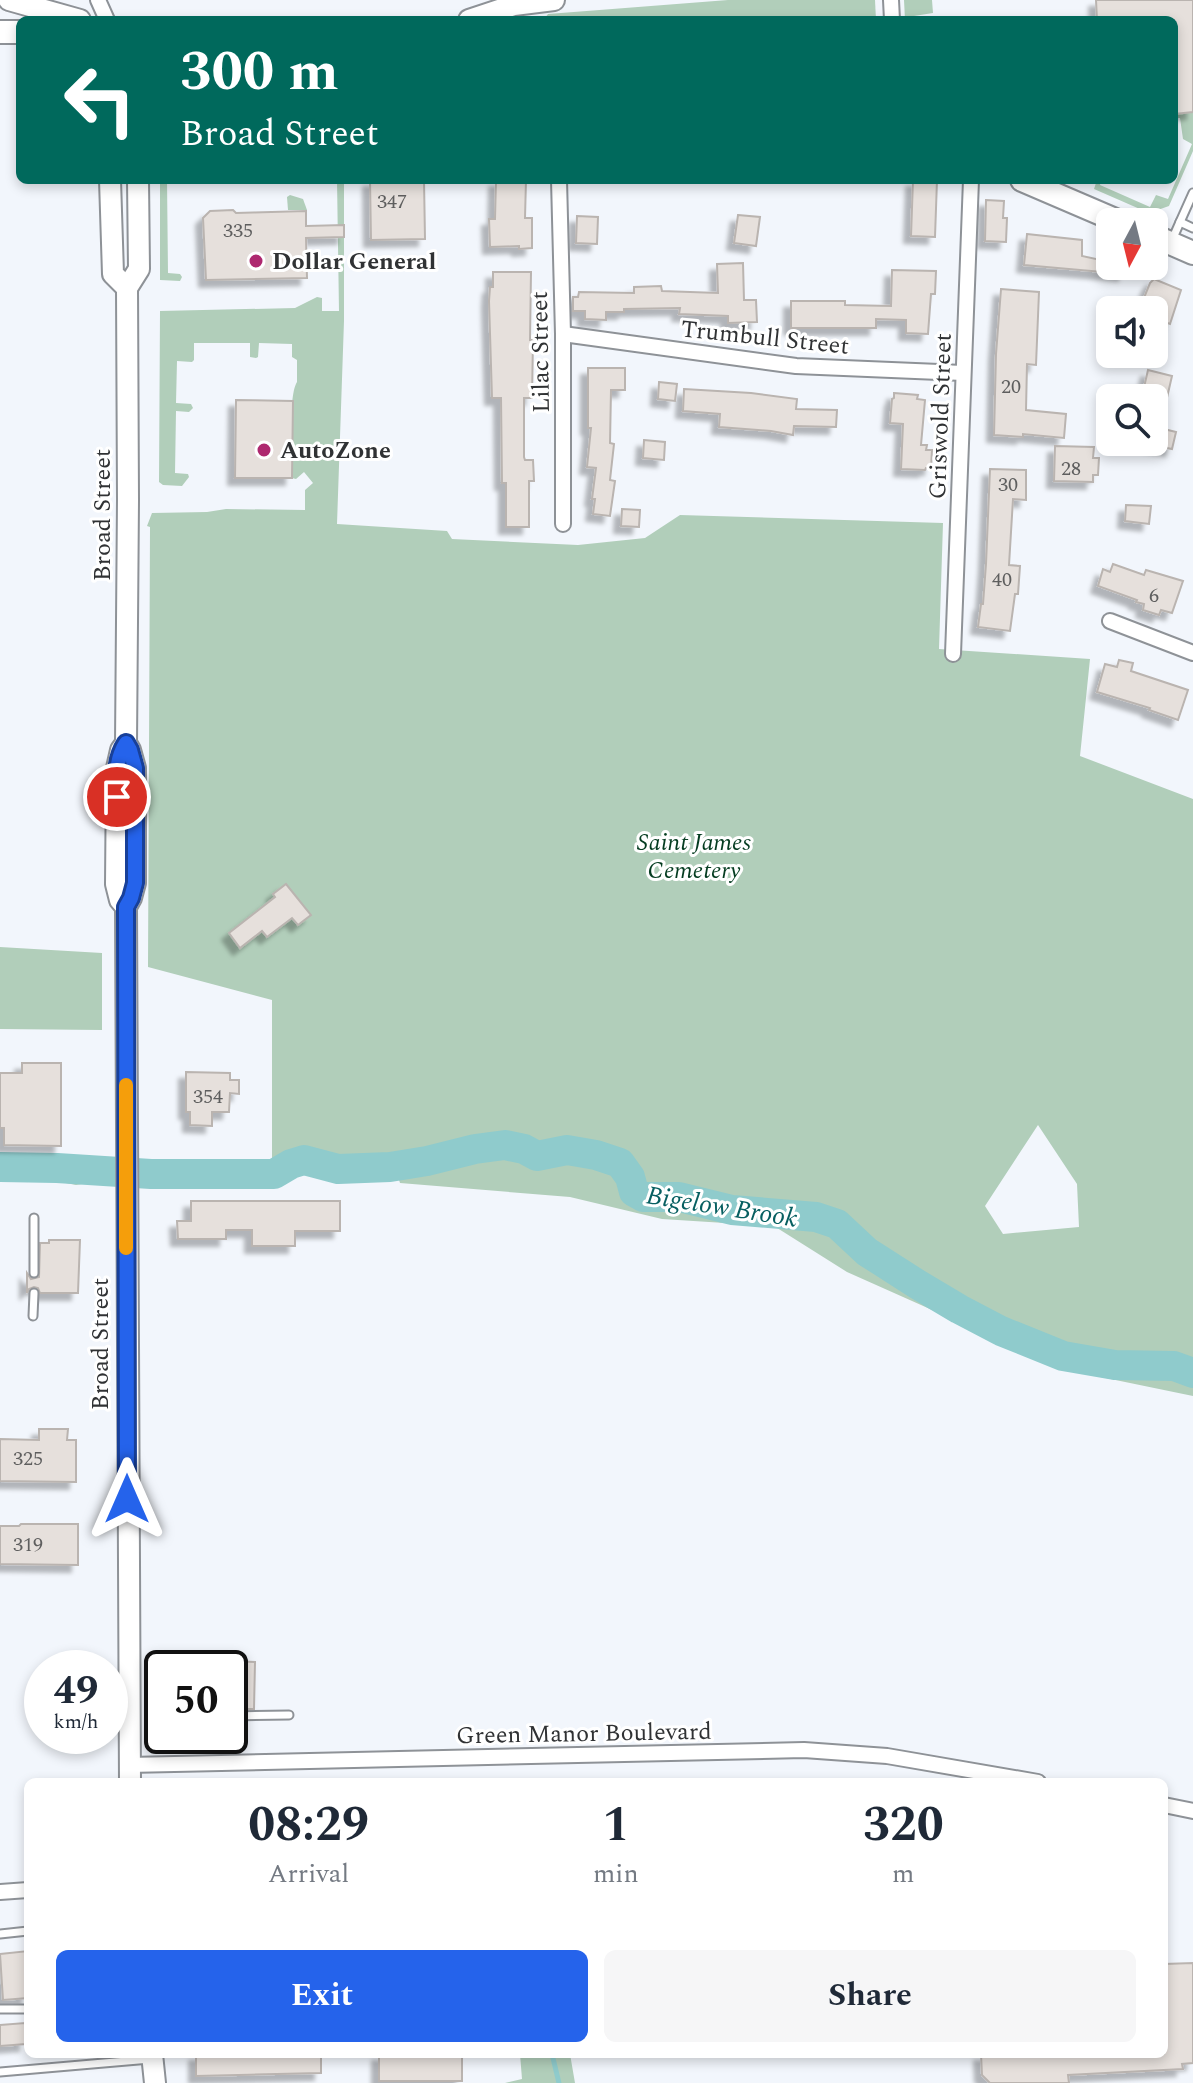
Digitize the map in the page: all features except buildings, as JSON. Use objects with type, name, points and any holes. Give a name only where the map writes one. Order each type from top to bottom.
[{"type":"main road","points":[[9,0],[66,16]]},
{"type":"main road","points":[[481,16],[514,5],[554,0]]},
{"type":"main road","name":"Broad Street","points":[[110,184],[113,274],[127,288]]},
{"type":"main road","name":"Broad Street","points":[[129,1773],[126,907],[135,883],[135,768],[126,743],[127,288],[139,269],[138,184]]},
{"type":"main road","points":[[1031,184],[1096,212]]},
{"type":"main road","points":[[1168,243],[1193,253]]},
{"type":"main road","points":[[152,2058],[155,2083]]},
{"type":"street","name":"Lilac Street","points":[[559,184],[563,524]]},
{"type":"street","name":"Griswold Street","points":[[953,654],[971,184]]},
{"type":"street","name":"Trumbull Street","points":[[563,334],[796,366],[963,373]]},
{"type":"street","points":[[1110,621],[1193,653]]},
{"type":"street","name":"Green Manor Boulevard","points":[[129,1773],[804,1750],[887,1756],[1015,1778]]},
{"type":"street","points":[[1168,1806],[1193,1811]]},
{"type":"street","points":[[0,1892],[24,1890]]},
{"type":"lane","points":[[1168,234],[1190,207],[1193,193]]},
{"type":"lane","points":[[1180,222],[1193,228]]},
{"type":"lane","points":[[34,1218],[34,1273]]},
{"type":"lane","points":[[33,1316],[34,1293]]},
{"type":"lane","points":[[248,1716],[289,1715]]},
{"type":"lane","points":[[0,1934],[24,1931]]},
{"type":"lane","points":[[0,2009],[24,2009]]},
{"type":"lane","points":[[0,2072],[121,2058]]},
{"type":"green space","points":[[728,0],[875,0],[876,16],[546,16]]},
{"type":"green space","points":[[904,0],[932,0],[933,13],[905,16]]},
{"type":"green space","points":[[1193,112],[1193,151],[1169,206],[1138,208],[1094,189],[1096,184],[1100,184],[1150,207],[1156,195],[1168,199],[1175,184],[1178,184],[1178,176],[1192,144],[1183,139],[1178,114]]},
{"type":"green space","points":[[160,184],[167,184],[168,273],[182,277],[180,281],[160,280]]},
{"type":"green space","name":"Saint James Cemetery","points":[[337,184],[344,184],[344,321],[337,524],[447,531],[452,539],[578,545],[645,538],[680,515],[943,523],[939,649],[1090,659],[1080,756],[1193,799],[1193,1396],[1067,1370],[847,1272],[774,1226],[662,1219],[570,1197],[400,1183],[395,1167],[272,1167],[272,1000],[148,967],[150,527],[147,526],[152,513],[226,509],[305,510],[305,490],[313,483],[304,472],[296,479],[292,478],[291,413],[297,382],[297,360],[292,357],[292,344],[259,343],[256,358],[250,357],[250,343],[194,343],[194,360],[177,361],[176,403],[191,404],[193,408],[189,412],[176,411],[175,473],[188,474],[189,477],[182,486],[159,482],[160,311],[295,308],[317,297],[322,298],[322,311],[339,311]],"holes":[[[1038,1125],[1077,1184],[1079,1227],[1003,1234],[985,1206]]]},
{"type":"green space","points":[[287,197],[303,199],[307,210],[288,210]]},
{"type":"green space","points":[[0,947],[102,953],[102,1030],[0,1029]]},
{"type":"green space","points":[[55,1153],[77,1157],[85,1177],[82,1184],[0,1179],[0,1154]]},
{"type":"green space","points":[[520,2058],[571,2058],[575,2083],[505,2083],[522,2079]]},
{"type":"waterway","name":"Bigelow Brook","points":[[0,1167],[151,1174],[274,1174],[304,1160],[338,1169],[390,1167],[505,1145],[537,1156],[567,1150],[596,1155],[620,1163],[630,1177],[634,1192],[643,1197],[679,1197],[732,1210],[816,1217],[837,1224],[867,1252],[959,1309],[1001,1331],[1063,1356],[1115,1365],[1174,1366],[1193,1373]]},
{"type":"waterway","points":[[553,2058],[559,2083]]},
{"type":"slow traffic","points":[[126,1085],[126,1248]]},
{"type":"place","name":"Dollar General","points":[[256,261]]},
{"type":"place","name":"AutoZone","points":[[264,450]]},
{"type":"route","points":[[117,797],[117,768],[126,743],[135,768],[135,883],[126,907],[127,1499]]}]
